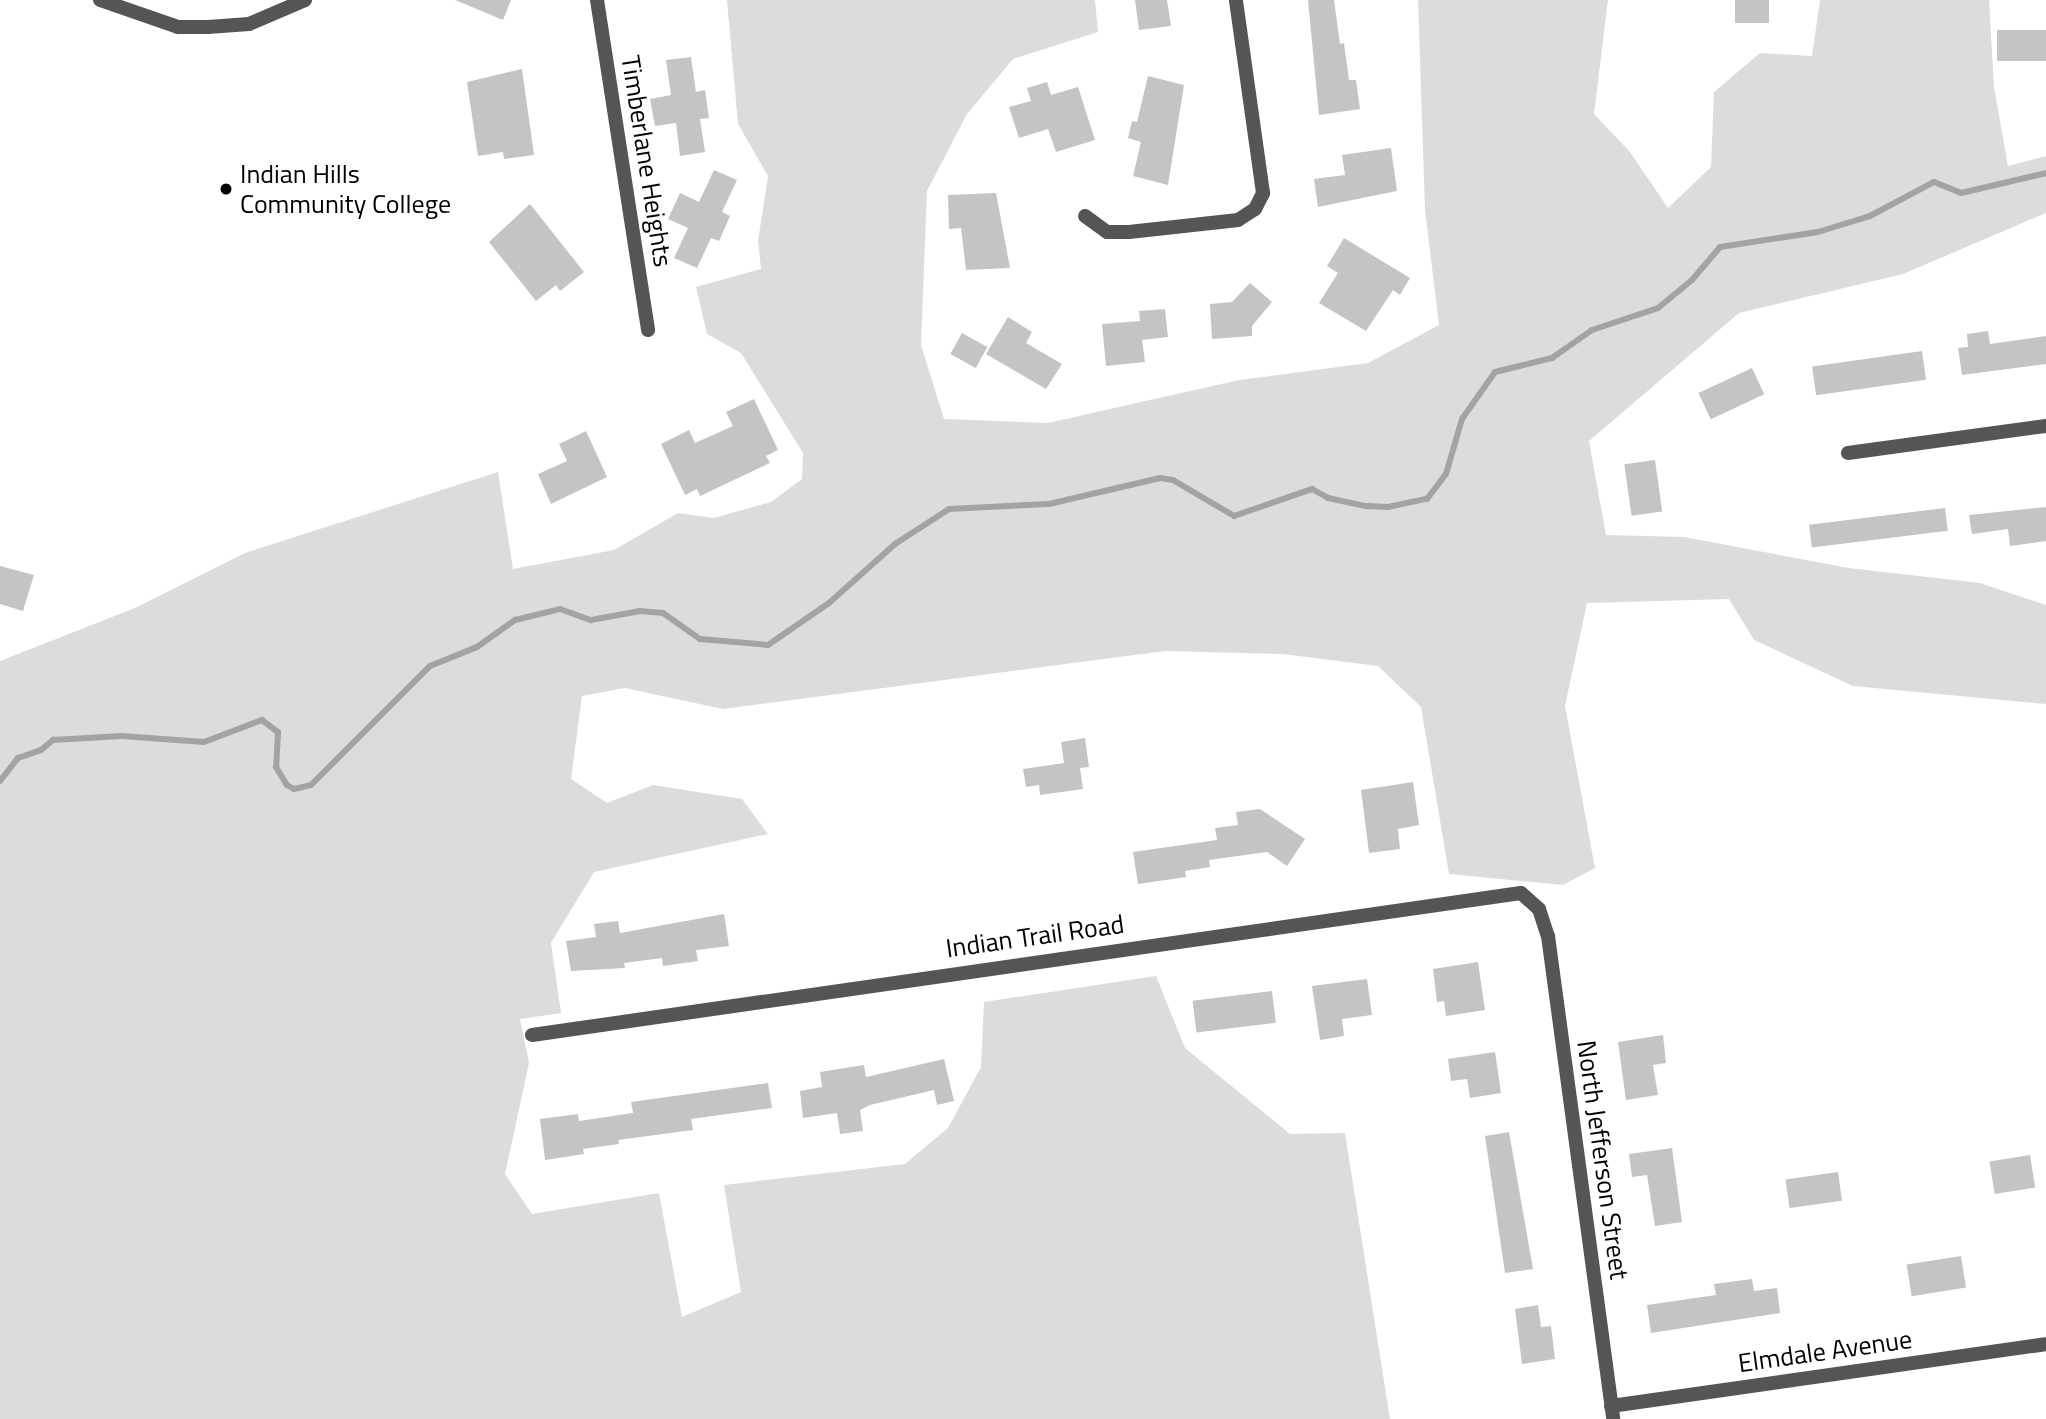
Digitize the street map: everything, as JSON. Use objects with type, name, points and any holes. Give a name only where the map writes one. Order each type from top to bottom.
[{"type":"street","points":[[100,0],[178,27],[208,27],[249,24],[305,0]]},
{"type":"street","name":"Timberlane Heights","points":[[597,0],[648,331]]},
{"type":"street","points":[[1086,216],[1107,232],[1129,232],[1238,220],[1255,209],[1263,193],[1236,0]]},
{"type":"street","points":[[1848,453],[2046,426]]},
{"type":"street","name":"Indian Trail Road","points":[[532,1035],[1482,896],[1521,893],[1539,909]]},
{"type":"street","name":"North Jefferson Street","points":[[1539,909],[1548,936],[1612,1412]]},
{"type":"street","name":"Elmdale Avenue","points":[[1612,1412],[2046,1345]]},
{"type":"shaded area","points":[[727,0],[1095,0],[1098,32],[1013,59],[967,114],[927,191],[921,345],[944,419],[1048,423],[1239,380],[1368,363],[1439,325],[1425,210],[1418,0],[1608,0],[1594,114],[1630,152],[1668,208],[1711,167],[1714,92],[1760,53],[1812,56],[1820,0],[1989,0],[1994,87],[2008,166],[2046,156],[2046,213],[1903,274],[1739,313],[1589,441],[1606,535],[1684,537],[1849,568],[1980,583],[2046,605],[2046,704],[1853,686],[1754,640],[1729,599],[1587,603],[1565,706],[1595,868],[1563,885],[1449,874],[1421,707],[1378,666],[1283,654],[1165,651],[723,709],[625,688],[582,696],[571,779],[607,803],[653,785],[742,799],[768,834],[594,872],[551,943],[561,1013],[520,1019],[529,1063],[505,1174],[532,1214],[659,1193],[682,1317],[741,1292],[724,1185],[905,1164],[948,1128],[981,1067],[984,1002],[1156,976],[1185,1048],[1290,1134],[1345,1133],[1390,1419],[0,1419],[0,661],[135,608],[245,553],[498,472],[513,569],[614,550],[678,513],[714,518],[771,502],[802,479],[803,453],[741,353],[707,334],[696,287],[761,269],[758,241],[768,176],[738,124]]},
{"type":"building","points":[[455,0],[511,0],[503,20]]},
{"type":"building","points":[[1135,0],[1167,0],[1171,26],[1139,30]]},
{"type":"building","points":[[1308,0],[1334,0],[1340,44],[1344,43],[1349,80],[1356,80],[1360,109],[1319,115]]},
{"type":"building","points":[[1735,0],[1769,0],[1769,23],[1735,23]]},
{"type":"building","points":[[1997,30],[2046,30],[2046,61],[1997,61]]},
{"type":"building","points":[[691,57],[696,92],[705,90],[709,118],[700,119],[705,152],[680,156],[676,123],[655,126],[650,99],[671,95],[666,60]]},
{"type":"building","points":[[522,69],[534,155],[504,159],[503,152],[478,156],[467,82]]},
{"type":"building","points":[[1148,76],[1184,85],[1168,185],[1133,176],[1141,142],[1128,138],[1132,121],[1137,122]]},
{"type":"building","points":[[1047,82],[1051,95],[1078,87],[1095,140],[1056,152],[1048,129],[1019,138],[1009,107],[1031,101],[1027,88]]},
{"type":"building","points":[[1391,148],[1397,191],[1318,207],[1314,179],[1345,175],[1342,155]]},
{"type":"building","points":[[714,170],[737,180],[722,212],[730,216],[719,241],[711,238],[697,268],[674,258],[688,228],[668,219],[680,193],[699,202]]},
{"type":"building","points":[[996,193],[1010,268],[966,270],[961,228],[949,229],[948,195]]},
{"type":"building","points":[[530,204],[584,272],[560,291],[556,285],[536,301],[489,242]]},
{"type":"building","points":[[1344,238],[1410,278],[1400,295],[1393,290],[1366,331],[1319,303],[1338,273],[1327,266]]},
{"type":"building","points":[[1250,283],[1272,302],[1252,326],[1252,336],[1212,339],[1210,304],[1232,302]]},
{"type":"building","points":[[1165,309],[1168,337],[1142,340],[1145,362],[1106,366],[1102,324],[1140,321],[1139,311]]},
{"type":"building","points":[[1008,317],[1032,332],[1026,343],[1062,364],[1046,389],[986,354]]},
{"type":"building","points":[[1988,331],[1990,344],[2046,336],[2046,364],[1962,375],[1958,348],[1968,347],[1967,334]]},
{"type":"building","points":[[962,333],[987,347],[976,368],[950,354]]},
{"type":"building","points":[[1922,351],[1926,380],[1816,395],[1812,366]]},
{"type":"building","points":[[1752,368],[1764,394],[1711,419],[1699,393]]},
{"type":"building","points":[[754,399],[778,450],[766,456],[770,463],[700,496],[697,489],[685,495],[661,444],[689,430],[695,443],[733,426],[726,412]]},
{"type":"building","points":[[586,431],[607,477],[551,504],[538,474],[567,461],[559,444]]},
{"type":"building","points":[[1655,460],[1662,511],[1632,516],[1624,464]]},
{"type":"building","points":[[2046,507],[2046,541],[2010,546],[2008,529],[1972,534],[1969,515]]},
{"type":"building","points":[[1945,508],[1948,531],[1812,548],[1809,525]]},
{"type":"building","points":[[0,566],[34,575],[23,611],[0,604]]},
{"type":"building","points":[[1085,738],[1089,767],[1080,768],[1083,789],[1040,795],[1039,785],[1026,787],[1023,769],[1064,763],[1061,742]]},
{"type":"building","points":[[1413,782],[1419,825],[1398,829],[1400,849],[1369,853],[1361,790]]},
{"type":"building","points":[[1260,809],[1305,839],[1287,866],[1267,852],[1209,860],[1210,867],[1185,871],[1186,877],[1138,884],[1133,852],[1217,840],[1215,828],[1238,825],[1236,812]]},
{"type":"building","points":[[724,914],[729,946],[696,950],[698,961],[663,966],[662,958],[624,963],[625,968],[571,971],[566,941],[596,937],[594,924],[618,921],[620,933]]},
{"type":"building","points":[[1478,962],[1485,1010],[1446,1016],[1444,1001],[1437,1002],[1433,969]]},
{"type":"building","points":[[1367,979],[1372,1015],[1342,1019],[1344,1036],[1320,1040],[1312,986]]},
{"type":"building","points":[[1272,991],[1276,1023],[1196,1033],[1193,1001]]},
{"type":"building","points":[[1663,1035],[1666,1063],[1653,1065],[1658,1095],[1626,1100],[1618,1042]]},
{"type":"building","points":[[1495,1052],[1501,1093],[1470,1098],[1467,1079],[1451,1081],[1448,1059]]},
{"type":"building","points":[[944,1059],[954,1101],[937,1105],[934,1090],[870,1105],[860,1110],[863,1131],[840,1134],[837,1113],[803,1118],[800,1091],[822,1087],[820,1072],[864,1065],[866,1077]]},
{"type":"building","points":[[768,1083],[772,1108],[691,1119],[693,1130],[618,1140],[619,1144],[583,1149],[584,1154],[545,1160],[540,1119],[578,1114],[579,1121],[633,1113],[631,1102]]},
{"type":"building","points":[[1509,1132],[1533,1269],[1505,1273],[1485,1136]]},
{"type":"building","points":[[1672,1148],[1682,1222],[1655,1226],[1647,1175],[1632,1177],[1629,1154]]},
{"type":"building","points":[[2030,1155],[2035,1188],[1995,1194],[1990,1161]]},
{"type":"building","points":[[1838,1172],[1842,1201],[1790,1208],[1786,1179]]},
{"type":"building","points":[[1961,1256],[1966,1288],[1912,1296],[1907,1265]]},
{"type":"building","points":[[1752,1279],[1754,1291],[1777,1288],[1780,1313],[1651,1333],[1647,1305],[1716,1295],[1714,1284]]},
{"type":"building","points":[[1538,1305],[1541,1327],[1551,1326],[1555,1359],[1522,1364],[1515,1309]]},
{"type":"waterway","points":[[0,781],[18,758],[41,750],[53,740],[122,736],[204,742],[262,720],[278,732],[276,767],[287,785],[294,789],[311,785],[430,666],[477,647],[515,620],[560,609],[591,620],[640,611],[663,613],[700,639],[768,645],[829,603],[895,544],[949,509],[1049,504],[1160,478],[1173,480],[1234,516],[1312,489],[1328,498],[1367,506],[1388,507],[1427,499],[1446,474],[1462,419],[1495,372],[1552,358],[1592,330],[1658,308],[1692,280],[1720,247],[1818,232],[1870,216],[1934,182],[1961,193],[2046,173]]},
{"type":"place","name":"Indian Hills Community College","points":[[226,189]]}]
